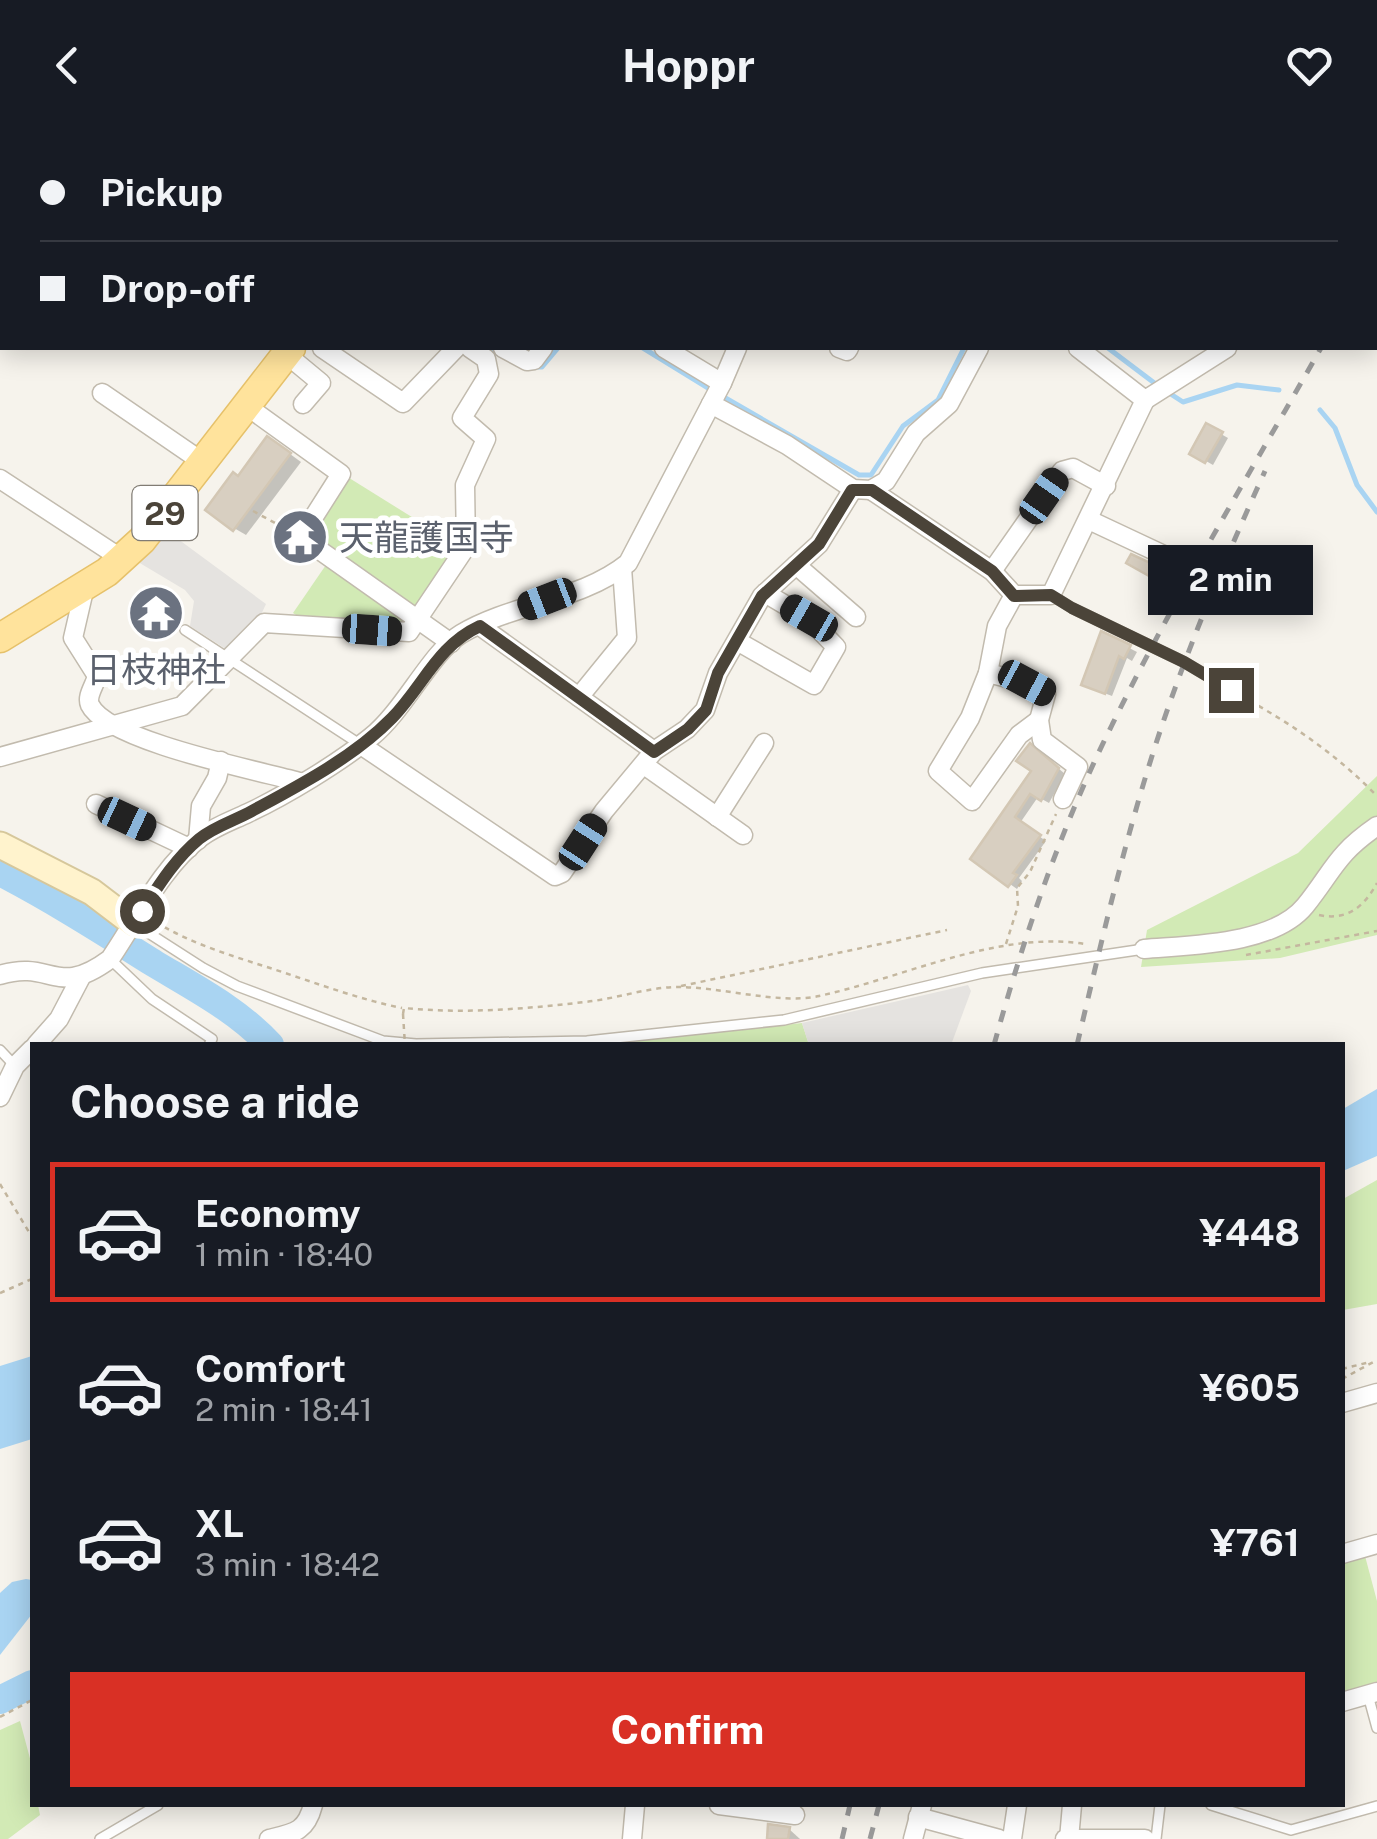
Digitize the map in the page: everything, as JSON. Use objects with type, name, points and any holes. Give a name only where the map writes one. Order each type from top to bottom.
[{"type":"main road","name":"29","points":[[0,638],[122,560],[157,524],[288,351]]},
{"type":"street","points":[[325,350],[403,403],[454,350]]},
{"type":"street","points":[[0,756],[182,706],[264,623],[409,632],[466,547],[465,485],[486,439],[462,418],[489,374],[486,358],[478,350]]},
{"type":"street","points":[[506,350],[526,362],[534,360],[542,350]]},
{"type":"street","points":[[666,350],[787,446],[992,571],[1014,596]]},
{"type":"street","points":[[38,1042],[58,1019],[81,977],[113,955],[137,925],[171,866],[193,844],[220,824],[249,813],[362,744],[395,716],[458,636],[547,599],[607,581],[628,563],[717,394],[735,350]]},
{"type":"street","points":[[362,744],[555,876],[562,874],[604,810],[649,758],[706,710],[718,673],[765,593],[819,544],[862,490],[886,481],[916,433],[949,404],[978,350]]},
{"type":"street","points":[[1081,350],[1147,398]]},
{"type":"street","points":[[1014,596],[1051,595],[1147,398],[1224,350]]},
{"type":"street","points":[[288,351],[321,383],[303,404]]},
{"type":"street","points":[[102,393],[204,463]]},
{"type":"street","points":[[248,407],[341,474],[301,537],[451,643]]},
{"type":"street","points":[[992,571],[1062,471],[1072,468],[1106,486]]},
{"type":"street","points":[[0,480],[122,560]]},
{"type":"street","points":[[1089,520],[1187,566]]},
{"type":"street","points":[[796,565],[856,616]]},
{"type":"street","points":[[580,697],[627,638],[622,568]]},
{"type":"street","points":[[85,586],[72,638],[97,676],[89,696],[90,705],[114,726],[159,744],[300,782]]},
{"type":"street","points":[[736,641],[814,684],[829,660],[836,647],[809,618],[765,593]]},
{"type":"street","points":[[1014,596],[997,626],[988,673],[970,718],[938,771],[972,801],[1019,735],[1039,720]]},
{"type":"street","points":[[480,626],[580,697],[743,835]]},
{"type":"street","points":[[988,673],[1027,683],[1046,694],[1039,720],[1042,740],[1078,767],[1063,799]]},
{"type":"street","points":[[716,816],[764,744]]},
{"type":"street","points":[[193,844],[201,806],[217,778],[221,761]]},
{"type":"street","points":[[96,804],[193,844]]},
{"type":"street","points":[[1144,950],[1264,932],[1305,906],[1339,856],[1377,826]]},
{"type":"street","points":[[0,845],[92,892],[137,925]]},
{"type":"street","points":[[0,974],[26,969],[55,978],[81,977]]},
{"type":"street","points":[[0,1097],[15,1066],[30,1051]]},
{"type":"street","points":[[1345,1402],[1377,1393]]},
{"type":"street","points":[[1345,1553],[1377,1544]]},
{"type":"street","points":[[1345,1701],[1372,1694]]},
{"type":"street","points":[[269,1839],[301,1831],[312,1807]]},
{"type":"street","points":[[632,1839],[635,1807]]},
{"type":"street","points":[[735,1807],[795,1815]]},
{"type":"street","points":[[1012,1839],[1017,1807]]},
{"type":"street","points":[[1072,1807],[1067,1839],[1145,1839]]},
{"type":"street","points":[[913,1839],[920,1811],[999,1839]]},
{"type":"lane","points":[[1051,595],[1231,690]]},
{"type":"lane","points":[[185,630],[362,744]]},
{"type":"lane","points":[[137,925],[237,986],[395,1042]]},
{"type":"lane","points":[[530,1042],[587,1041],[784,1020],[982,973],[1144,950]]},
{"type":"lane","points":[[113,955],[152,998],[212,1039],[210,1042]]},
{"type":"lane","points":[[0,1050],[15,1066]]},
{"type":"lane","points":[[1372,1694],[1377,1728]]},
{"type":"lane","points":[[1217,1807],[1292,1830],[1377,1806]]},
{"type":"lane","points":[[100,1839],[155,1807]]},
{"type":"lane","points":[[1156,1839],[1160,1807]]},
{"type":"path","points":[[253,512],[293,533]]},
{"type":"path","points":[[1231,690],[1308,735],[1377,796]]},
{"type":"path","points":[[1005,947],[1018,906],[1017,888],[1030,872],[1063,799]]},
{"type":"path","points":[[1305,906],[1321,916],[1335,918],[1359,910],[1377,884]]},
{"type":"path","points":[[137,925],[403,1011],[468,1013],[588,1002],[947,930]]},
{"type":"path","points":[[674,987],[815,998],[896,972],[1005,947],[1082,943],[1112,954]]},
{"type":"path","points":[[403,1011],[405,1042]]},
{"type":"path","points":[[0,1184],[30,1235]]},
{"type":"path","points":[[0,1293],[30,1280]]},
{"type":"path","points":[[1345,1369],[1377,1360]]},
{"type":"path","points":[[1345,1377],[1377,1360]]},
{"type":"path","points":[[0,1717],[30,1701]]},
{"type":"green space","points":[[346,476],[460,547],[416,613],[309,535]]},
{"type":"green space","points":[[328,562],[411,620],[406,626],[305,621],[293,613]]},
{"type":"green space","points":[[1377,776],[1377,935],[1280,958],[1141,967],[1147,930],[1298,853]]},
{"type":"green space","points":[[802,1023],[808,1042],[628,1042]]},
{"type":"green space","points":[[1377,1180],[1377,1304],[1345,1310],[1345,1198]]},
{"type":"green space","points":[[1365,1556],[1377,1601],[1377,1686],[1345,1694],[1345,1561]]},
{"type":"green space","points":[[20,1721],[30,1758],[30,1807],[38,1807],[40,1815],[8,1839],[0,1839],[0,1730]]},
{"type":"shaded area","points":[[163,528],[266,604],[259,619],[229,651],[190,626],[194,601],[185,590],[133,559]]},
{"type":"shaded area","points":[[968,985],[971,991],[952,1042],[808,1042],[802,1023]]},
{"type":"water","points":[[1377,1089],[1377,1156],[1345,1170],[1345,1108]]},
{"type":"water","points":[[30,1357],[30,1440],[0,1449],[0,1366]]},
{"type":"water","points":[[30,1580],[30,1617],[0,1655],[0,1593],[12,1582]]},
{"type":"building","points":[[1206,423],[1223,432],[1205,463],[1189,454]]},
{"type":"building","points":[[267,436],[291,453],[233,531],[205,510],[233,472],[238,476]]},
{"type":"building","points":[[1131,554],[1157,566],[1151,577],[1126,563]]},
{"type":"building","points":[[149,596],[163,603],[155,618],[142,611]]},
{"type":"building","points":[[1101,631],[1131,645],[1124,659],[1119,656],[1105,694],[1081,685]]},
{"type":"building","points":[[1030,743],[1059,768],[1041,801],[1030,794],[1015,817],[1041,835],[1013,873],[1017,875],[1008,887],[970,859],[1031,771],[1016,761]]},
{"type":"building","points":[[768,1824],[790,1827],[788,1839],[767,1839]]},
{"type":"waterway","points":[[491,350],[502,356]]},
{"type":"waterway","points":[[535,367],[542,367],[556,350]]},
{"type":"waterway","points":[[646,350],[713,391]]},
{"type":"waterway","points":[[722,396],[859,475],[871,475],[903,426],[938,400],[963,350]]},
{"type":"waterway","points":[[1111,350],[1157,385]]},
{"type":"waterway","points":[[1166,391],[1183,402],[1237,385],[1279,390]]},
{"type":"waterway","points":[[1320,410],[1335,428],[1357,485],[1377,512]]},
{"type":"waterway","points":[[0,872],[216,1001],[267,1042]]},
{"type":"waterway","points":[[0,1700],[30,1685]]},
{"type":"railway","points":[[995,1042],[1045,882],[1094,764],[1187,582],[1320,350]]},
{"type":"railway","points":[[1078,1042],[1152,756],[1204,612],[1265,471]]},
{"type":"railway","points":[[842,1839],[850,1807]]},
{"type":"railway","points":[[870,1839],[878,1807]]},
{"type":"place","name":"天龍護国寺","points":[[300,537]]},
{"type":"place","name":"日枝神社","points":[[156,613]]},
{"type":"route","points":[[142,911],[171,866],[198,840],[373,736],[395,716],[444,650],[458,636],[480,626],[654,752],[688,729],[706,710],[718,673],[762,596],[819,544],[852,490],[872,490],[992,571],[1014,596],[1051,595],[1231,690]]}]
